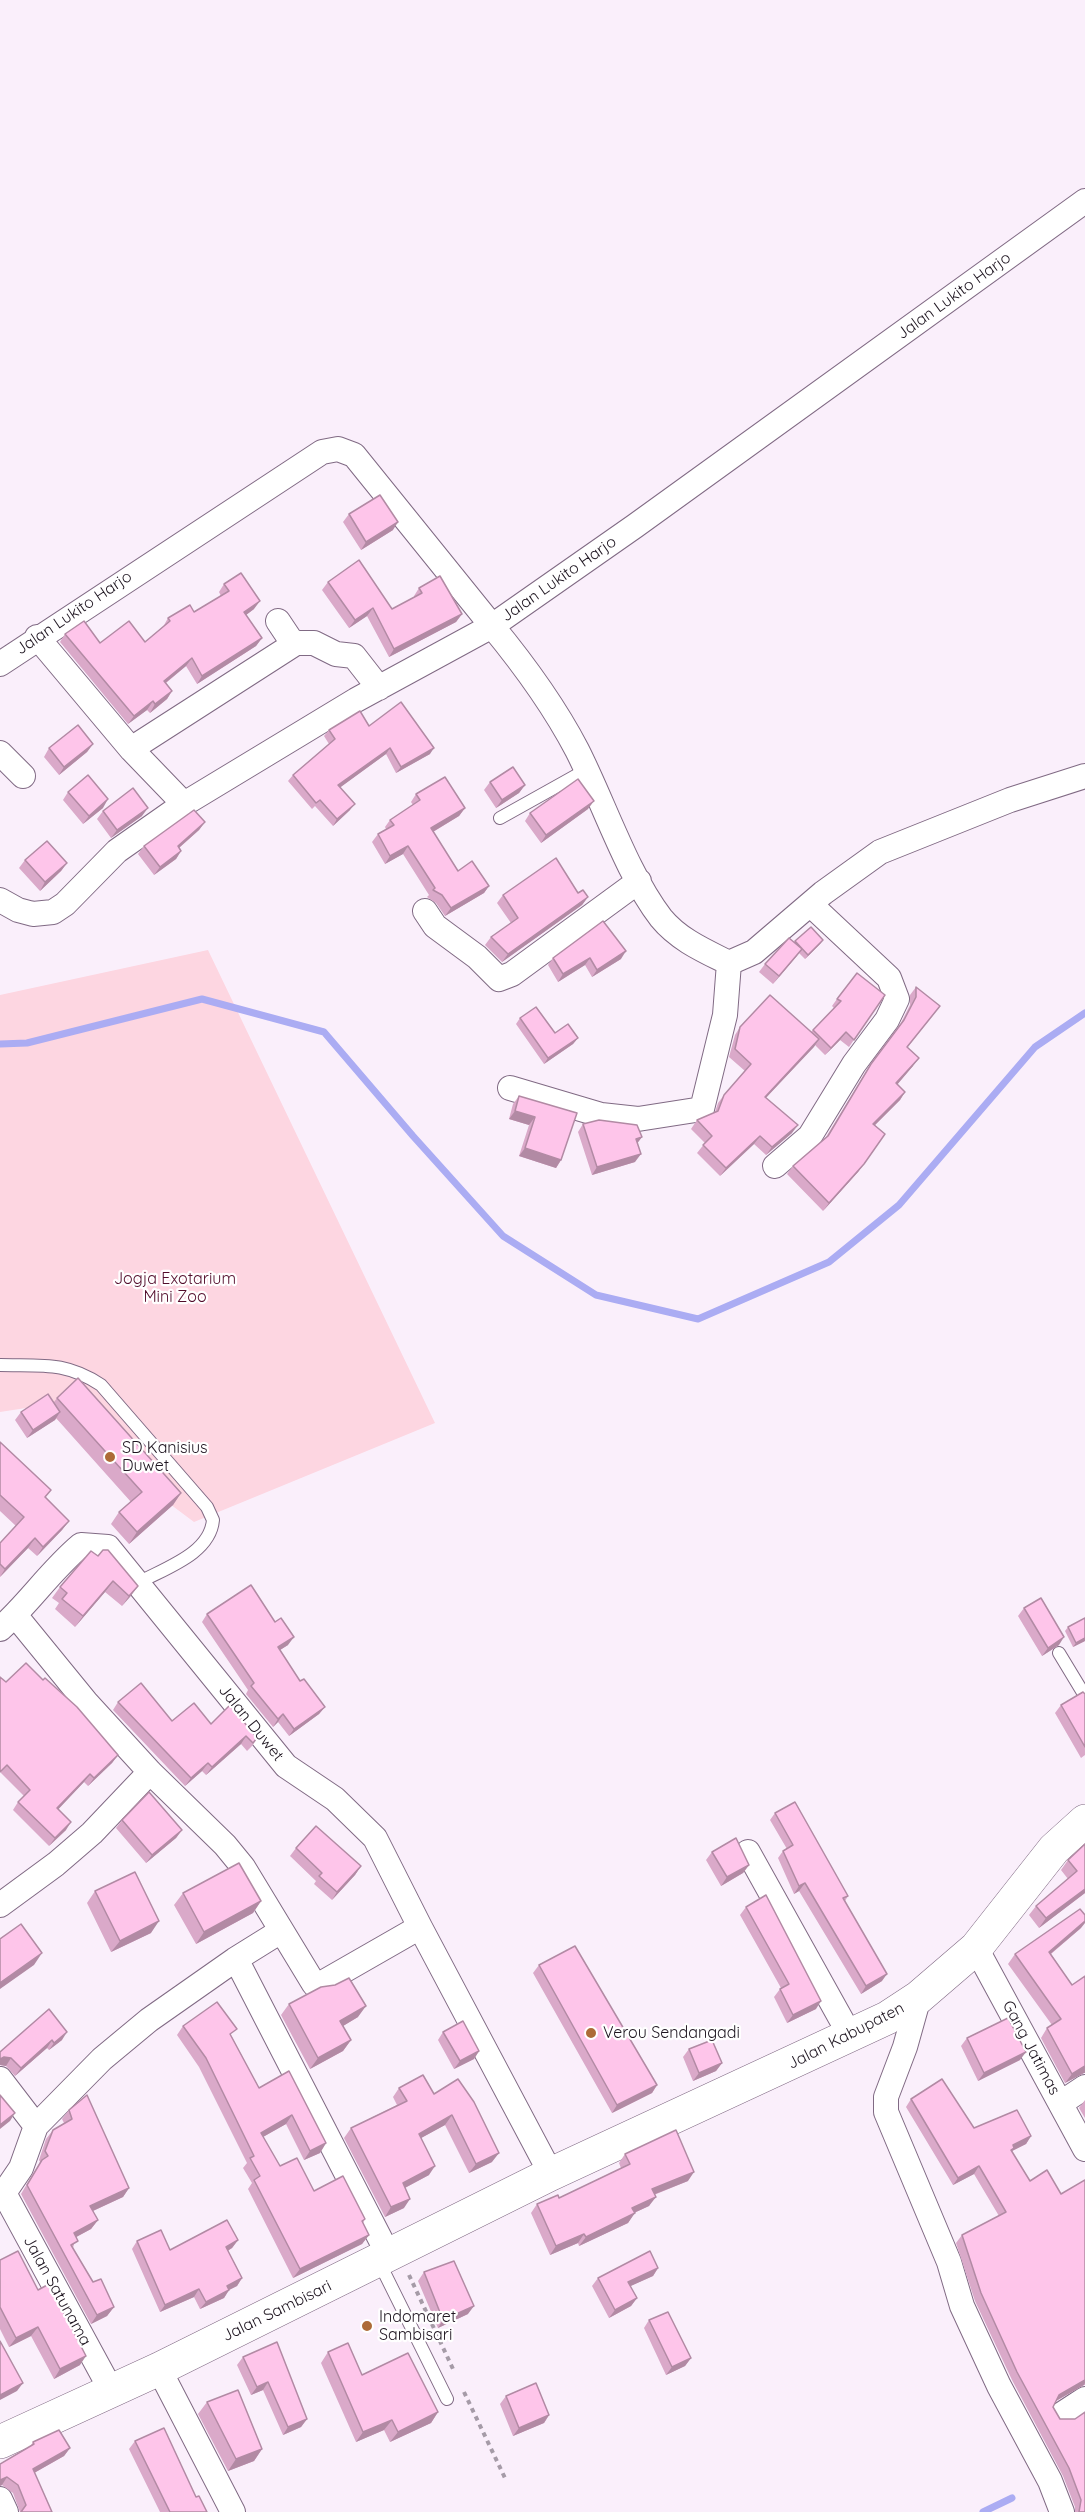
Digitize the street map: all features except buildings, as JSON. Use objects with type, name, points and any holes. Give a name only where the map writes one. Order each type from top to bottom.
[{"type":"main road","name":"Jalan Kabupaten","points":[[551,2174],[851,2037],[919,1997],[976,1948],[1054,1849],[1085,1821]]},
{"type":"main road","name":"Jalan Sambisari","points":[[0,2442],[152,2372],[551,2174]]},
{"type":"street","name":"Jalan Lukito Harjo","points":[[0,663],[322,452],[338,449],[354,455],[492,626],[635,526],[1085,201]]},
{"type":"street","points":[[278,621],[290,639],[296,643]]},
{"type":"street","points":[[0,900],[18,910],[33,914],[53,912],[65,904],[117,851],[184,804],[379,688],[492,626],[540,684],[586,771],[639,881],[662,918],[693,945],[729,963]]},
{"type":"street","points":[[38,637],[131,749],[184,804]]},
{"type":"street","points":[[131,749],[296,643],[314,643],[336,654],[354,656],[379,688]]},
{"type":"street","points":[[0,753],[23,776]]},
{"type":"street","points":[[729,963],[754,952],[812,905],[823,893],[880,852],[1010,800],[1085,776]]},
{"type":"street","points":[[425,911],[435,926],[477,957],[499,979],[512,974],[639,881]]},
{"type":"street","points":[[775,1166],[810,1136],[819,1125],[854,1064],[887,1020],[897,999],[889,978],[812,905]]},
{"type":"street","points":[[510,1088],[601,1115],[638,1119],[696,1112],[702,1109],[725,1015],[729,963]]},
{"type":"street","name":"Jalan Duwet","points":[[8,1622],[59,1563],[81,1545],[108,1547],[286,1766],[335,1799],[375,1838],[420,1928],[551,2174]]},
{"type":"street","points":[[8,1622],[150,1772],[225,1845],[264,1898],[310,1980],[319,1984],[420,1928]]},
{"type":"street","points":[[0,1905],[56,1864],[92,1833],[150,1772]]},
{"type":"street","points":[[748,1852],[851,2037]]},
{"type":"street","points":[[2,2194],[21,2168],[36,2126],[102,2059],[149,2020],[236,1959],[281,1931]]},
{"type":"street","name":"Gang Jatimas","points":[[976,1948],[1085,2149]]},
{"type":"street","points":[[236,1959],[384,2258]]},
{"type":"street","points":[[919,1997],[905,2048],[886,2097],[886,2112],[950,2262],[962,2306],[999,2385],[1050,2481],[1062,2512]]},
{"type":"street","points":[[0,2079],[36,2126]]},
{"type":"street","points":[[1060,2103],[1085,2087]]},
{"type":"street","name":"Jalan Satunama","points":[[2,2194],[111,2390]]},
{"type":"street","points":[[152,2372],[218,2512]]},
{"type":"street","points":[[152,2372],[233,2512]]},
{"type":"street","points":[[1062,2414],[1085,2399]]},
{"type":"street","points":[[0,2499],[6,2512]]},
{"type":"lane","points":[[500,818],[586,771]]},
{"type":"lane","points":[[0,1365],[57,1366],[81,1372],[101,1385],[207,1508],[213,1520],[208,1540],[199,1549],[138,1582]]},
{"type":"lane","points":[[1059,1653],[1085,1696]]},
{"type":"lane","points":[[384,2258],[447,2399]]},
{"type":"green space","name":"Jogja Exotarium Mini Zoo","points":[[208,950],[435,1423],[194,1522],[39,1406],[0,1412],[0,995]]},
{"type":"waterway","points":[[0,1044],[27,1043],[202,999],[324,1032],[503,1236],[596,1295],[698,1319],[829,1262],[899,1205],[1035,1047],[1085,1013]]},
{"type":"waterway","points":[[983,2512],[1012,2498]]},
{"type":"place","name":"SD Kanisius Duwet","points":[[110,1457]]},
{"type":"place","name":"Verou Sendangadi","points":[[591,2033]]},
{"type":"place","name":"Indomaret Sambisari","points":[[367,2326]]}]
